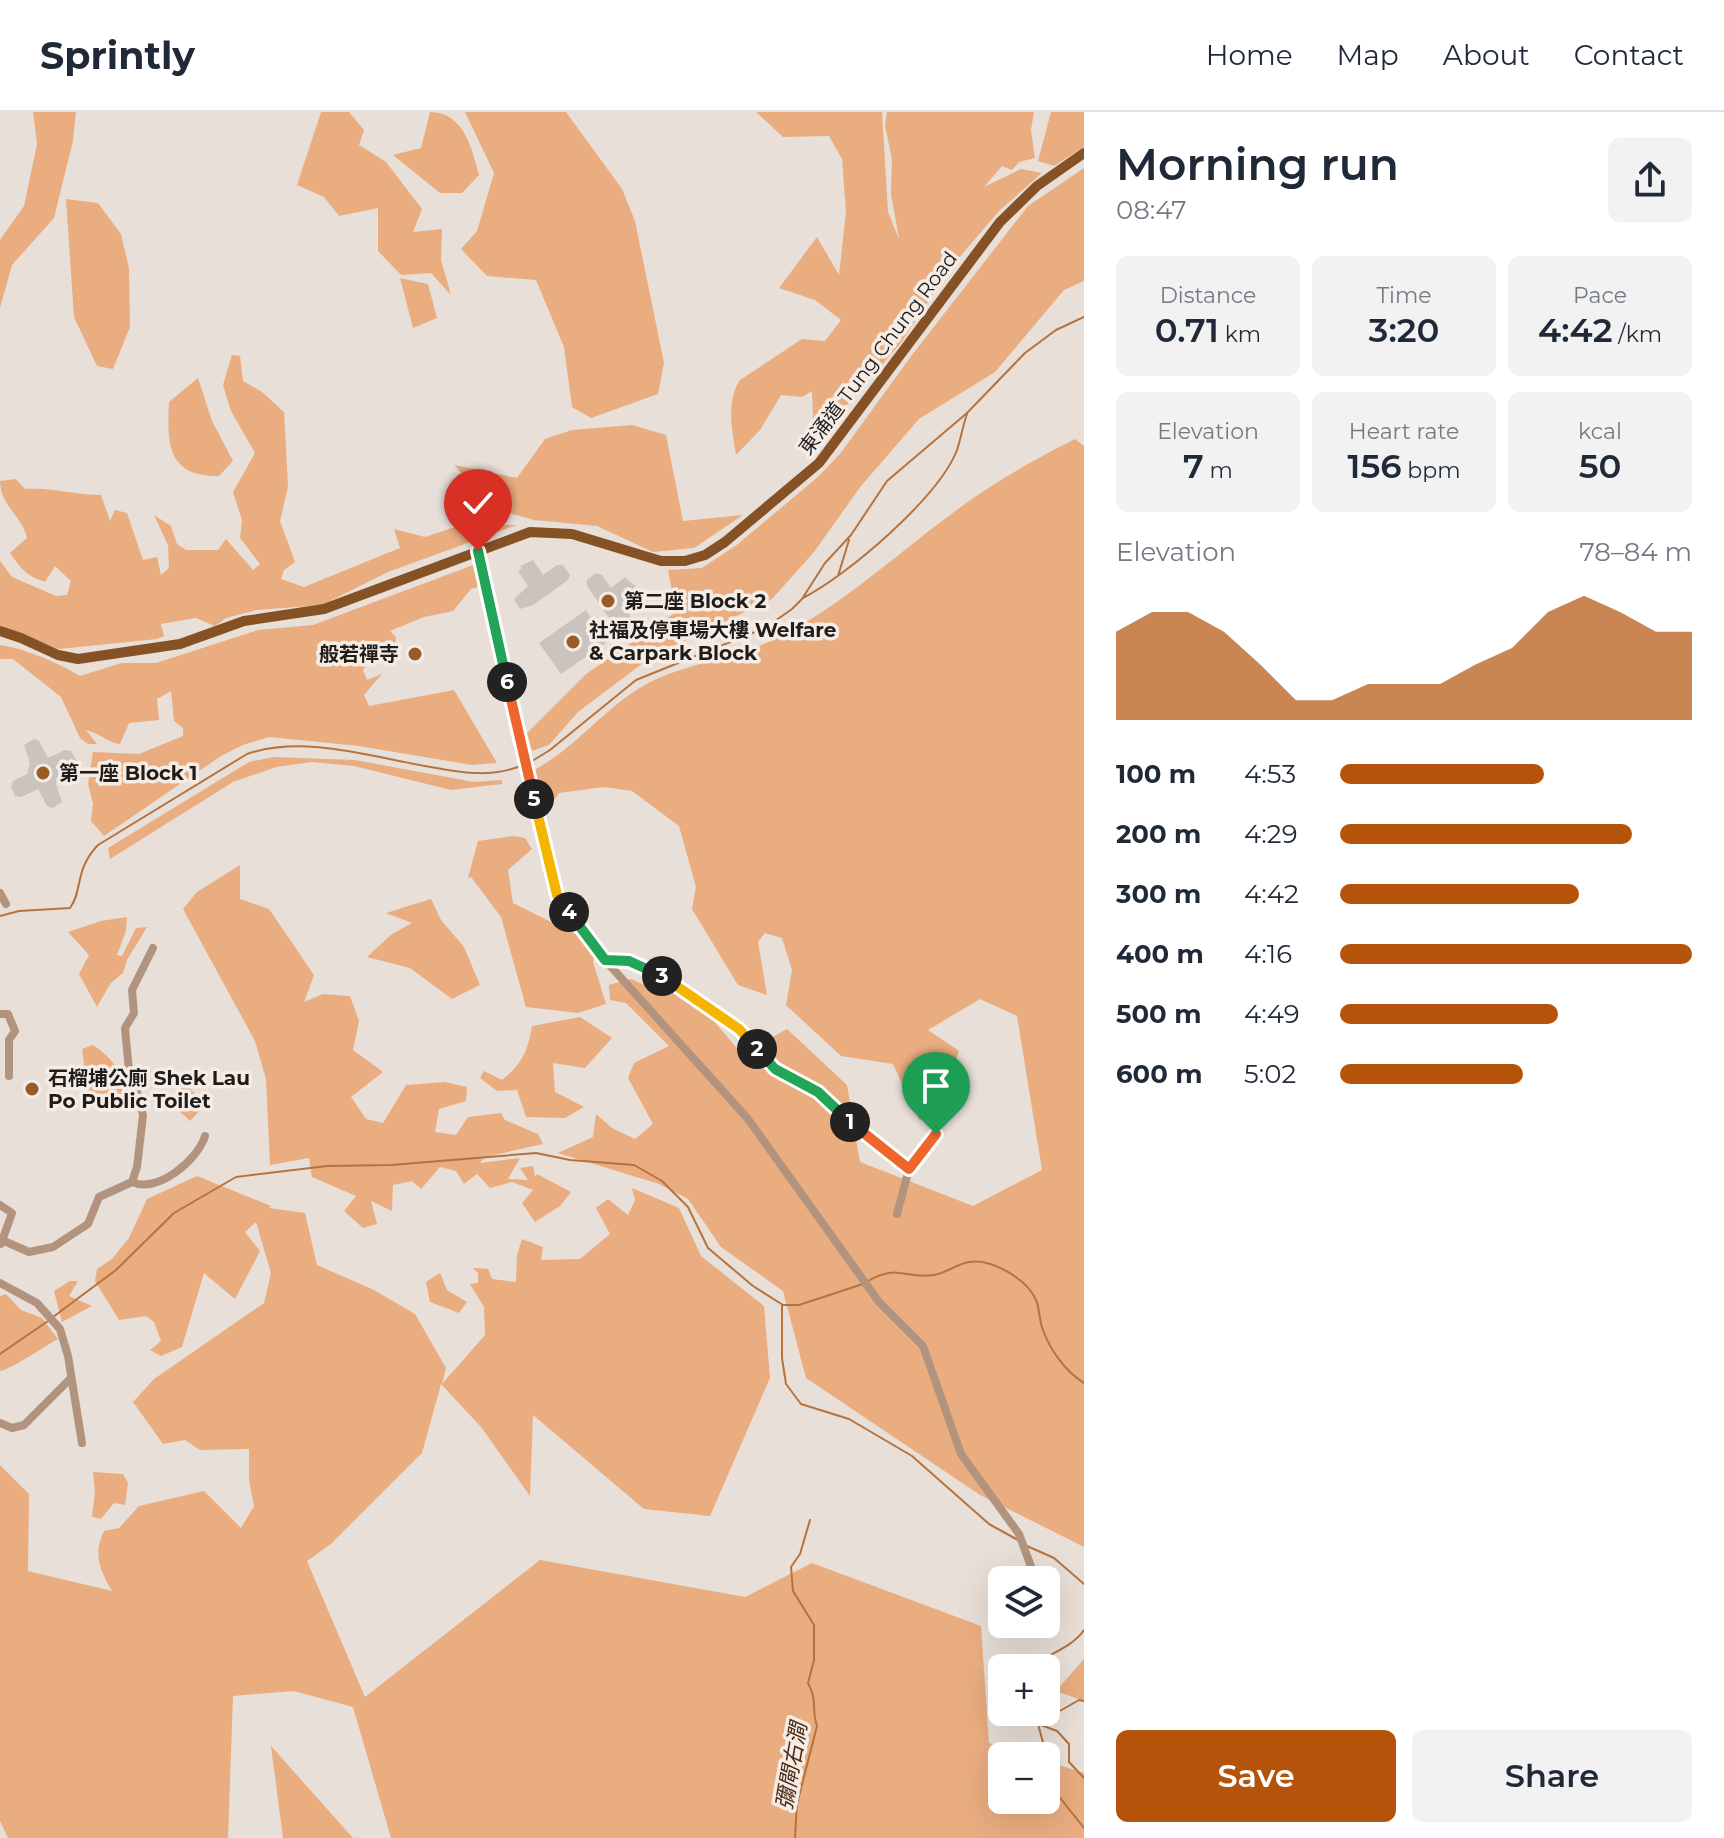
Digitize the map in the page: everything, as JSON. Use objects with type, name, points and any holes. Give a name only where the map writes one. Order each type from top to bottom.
[{"type":"main road","name":"東涌道 Tung Chung Road","points":[[0,631],[65,657],[97,658],[186,643],[252,619],[324,609],[521,535],[552,531],[572,534],[645,558],[669,562],[693,560],[719,547],[819,463],[1000,222],[1037,186],[1084,153]]},
{"type":"street","points":[[478,551],[557,895],[605,960],[748,1119],[879,1302],[923,1346],[961,1454],[1019,1534],[1031,1566]]},
{"type":"street","points":[[0,893],[6,904]]},
{"type":"street","points":[[0,1205],[12,1213],[2,1243],[29,1252],[53,1247],[88,1224],[99,1197],[132,1182],[137,1167],[143,1115],[129,1071],[125,1028],[134,1013],[132,990],[153,948]]},
{"type":"street","points":[[605,960],[629,961],[671,979],[739,1029],[775,1069],[818,1092],[873,1142],[899,1158],[909,1169]]},
{"type":"street","points":[[0,1014],[8,1014],[15,1031],[9,1040],[9,1076]]},
{"type":"street","points":[[897,1214],[909,1169],[936,1134]]},
{"type":"street","points":[[132,1182],[142,1187],[161,1181],[193,1157],[205,1136]]},
{"type":"street","points":[[0,1283],[37,1303],[63,1335],[82,1443]]},
{"type":"street","points":[[0,1423],[12,1428],[24,1425],[70,1379]]},
{"type":"shaded area","points":[[33,112],[76,112],[73,141],[54,218],[12,265],[0,308],[0,240],[24,206],[37,144]]},
{"type":"shaded area","points":[[321,112],[349,112],[364,130],[359,145],[386,162],[422,209],[413,232],[442,229],[441,260],[451,295],[431,273],[401,275],[378,251],[378,208],[339,216],[324,197],[297,185]]},
{"type":"shaded area","points":[[430,112],[451,118],[459,125],[469,144],[479,175],[462,193],[440,193],[393,155],[421,148]]},
{"type":"shaded area","points":[[465,112],[566,112],[622,189],[635,221],[664,363],[658,394],[591,418],[572,407],[564,347],[536,280],[487,276],[461,249],[477,231],[494,173]]},
{"type":"shaded area","points":[[756,112],[882,112],[888,212],[899,239],[891,194],[892,159],[885,126],[887,112],[1034,112],[1031,130],[1035,158],[1019,162],[1012,170],[1002,166],[984,187],[1021,169],[1042,173],[999,211],[951,267],[900,344],[814,442],[812,391],[802,397],[781,395],[760,430],[736,455],[732,406],[740,380],[802,339],[825,341],[841,320],[815,300],[779,288],[817,237],[839,275],[846,212],[842,159],[829,136],[783,137]]},
{"type":"shaded area","points":[[1051,112],[1084,112],[1084,147],[1054,166],[1038,161]]},
{"type":"shaded area","points":[[1084,168],[1084,281],[1064,290],[995,372],[919,419],[861,486],[814,552],[772,599],[651,657],[578,712],[549,745],[532,751],[527,733],[586,674],[676,612],[668,570],[702,568],[738,544],[819,476],[840,454],[912,355],[1028,206]]},
{"type":"shaded area","points":[[66,199],[98,203],[121,234],[129,268],[130,327],[113,369],[97,366],[74,317]]},
{"type":"shaded area","points":[[400,278],[428,284],[437,318],[413,328]]},
{"type":"shaded area","points":[[232,355],[240,356],[243,381],[262,392],[284,412],[288,487],[280,521],[295,562],[284,570],[281,579],[304,587],[400,548],[394,529],[425,537],[464,524],[517,525],[388,572],[322,605],[257,610],[226,618],[215,626],[196,618],[161,624],[164,636],[157,639],[59,649],[0,628],[0,561],[12,577],[56,596],[67,595],[71,581],[55,566],[45,582],[39,580],[14,559],[10,553],[27,538],[21,523],[7,504],[0,481],[16,479],[25,489],[101,495],[110,521],[115,510],[127,513],[143,560],[157,557],[161,575],[169,568],[168,545],[154,515],[171,526],[177,544],[186,550],[218,550],[226,539],[253,570],[260,564],[240,538],[242,520],[233,492],[255,453],[231,411],[223,385]]},
{"type":"shaded area","points":[[198,378],[212,421],[233,461],[219,476],[189,471],[180,464],[170,444],[169,402]]},
{"type":"shaded area","points":[[632,425],[666,435],[683,521],[743,515],[694,548],[653,552],[597,526],[534,520],[495,509],[454,465],[517,478],[545,439],[572,430]]},
{"type":"shaded area","points":[[1075,439],[1084,446],[1084,1547],[980,1495],[806,1378],[783,1291],[721,1247],[688,1199],[659,1184],[558,1153],[593,1137],[596,1114],[612,1128],[635,1139],[653,1124],[628,1078],[634,1063],[669,1046],[626,1003],[610,1000],[609,985],[631,979],[663,993],[675,988],[699,1004],[742,1054],[787,1029],[847,1085],[860,1162],[973,1206],[1042,1170],[1017,1016],[980,999],[928,1030],[959,1051],[951,1073],[916,1067],[915,1092],[934,1116],[919,1120],[893,1064],[841,1056],[786,1005],[792,970],[782,938],[765,933],[758,942],[767,995],[738,985],[692,909],[696,887],[679,826],[632,791],[604,787],[559,793],[542,817],[532,771],[561,752],[614,706],[643,686],[673,672],[760,646],[799,626],[843,597],[980,494]]},
{"type":"shaded area","points":[[476,564],[482,586],[471,589],[453,611],[424,617],[390,631],[396,637],[394,657],[388,660],[388,648],[381,644],[363,670],[367,680],[382,674],[364,695],[369,706],[454,690],[497,763],[472,765],[359,746],[269,737],[221,756],[104,836],[91,821],[93,804],[88,784],[93,752],[139,754],[183,736],[183,728],[174,721],[171,691],[157,699],[159,720],[129,723],[120,744],[86,730],[97,744],[88,744],[80,738],[61,697],[13,659],[0,659],[0,645],[41,657],[80,676],[122,663],[156,663],[258,630],[313,625]]},
{"type":"shaded area","points":[[274,757],[355,760],[474,782],[502,780],[502,784],[451,790],[354,766],[312,762],[276,767],[233,782],[110,859],[108,848],[249,762]]},
{"type":"shaded area","points":[[514,836],[525,838],[532,849],[508,870],[513,903],[597,945],[593,962],[606,1004],[578,1013],[526,1007],[501,917],[471,877],[468,878],[478,841]]},
{"type":"shaded area","points":[[240,865],[240,899],[269,909],[314,975],[304,1002],[323,994],[350,996],[359,1021],[353,1050],[383,1072],[351,1097],[366,1119],[383,1123],[406,1085],[445,1082],[467,1087],[466,1101],[439,1109],[435,1132],[456,1135],[468,1117],[501,1113],[505,1120],[538,1134],[543,1144],[485,1157],[480,1163],[520,1158],[508,1179],[528,1180],[520,1168],[533,1166],[535,1177],[537,1174],[571,1192],[560,1206],[535,1222],[522,1203],[533,1190],[512,1182],[490,1188],[477,1174],[464,1184],[456,1171],[440,1167],[421,1189],[412,1181],[393,1185],[392,1211],[371,1201],[377,1224],[363,1228],[344,1211],[356,1196],[312,1177],[309,1158],[270,1165],[266,1079],[255,1041],[183,909],[197,892]]},
{"type":"shaded area","points":[[431,899],[441,920],[464,947],[480,985],[452,999],[410,968],[367,957],[392,934],[412,923],[386,913]]},
{"type":"shaded area","points":[[127,917],[126,931],[117,955],[122,956],[136,928],[147,927],[127,960],[123,973],[110,984],[97,1007],[79,974],[89,955],[68,932],[101,921]]},
{"type":"shaded area","points":[[580,1017],[612,1038],[585,1068],[553,1063],[555,1092],[584,1107],[565,1118],[526,1117],[517,1090],[497,1091],[480,1078],[484,1071],[502,1080],[515,1069],[523,1056],[532,1026]]},
{"type":"shaded area","points":[[93,1045],[106,1055],[121,1074],[134,1095],[132,1105],[119,1110],[88,1095],[82,1049]]},
{"type":"shaded area","points":[[185,1085],[196,1094],[201,1109],[190,1121],[175,1107],[178,1091]]},
{"type":"shaded area","points":[[197,1176],[271,1206],[269,1208],[305,1213],[317,1265],[374,1290],[415,1314],[446,1368],[442,1384],[485,1335],[484,1307],[470,1284],[478,1283],[478,1273],[473,1268],[488,1269],[492,1279],[516,1282],[517,1255],[522,1239],[543,1247],[541,1260],[580,1259],[610,1234],[596,1208],[608,1199],[628,1215],[635,1200],[632,1188],[679,1208],[701,1256],[764,1306],[770,1378],[710,1516],[644,1509],[533,1415],[530,1496],[481,1427],[441,1384],[422,1453],[331,1544],[307,1561],[365,1697],[540,1560],[745,1597],[812,1563],[981,1626],[989,1742],[988,1814],[1060,1814],[1060,1765],[1084,1773],[1084,1838],[391,1838],[353,1707],[294,1691],[233,1696],[228,1838],[8,1838],[0,1821],[0,1465],[29,1494],[28,1571],[112,1591],[99,1563],[100,1540],[104,1531],[119,1528],[139,1506],[204,1491],[241,1528],[254,1506],[249,1480],[249,1449],[200,1450],[185,1440],[163,1444],[133,1402],[154,1379],[264,1303],[271,1273],[256,1222],[245,1232],[260,1251],[235,1299],[204,1273],[182,1347],[161,1356],[150,1350],[161,1341],[154,1322],[146,1316],[119,1320],[95,1281],[97,1269],[112,1259],[129,1238],[147,1199]]},
{"type":"shaded area","points":[[440,1273],[447,1290],[467,1302],[459,1313],[430,1302],[426,1282]]},
{"type":"shaded area","points":[[70,1281],[78,1281],[69,1296],[92,1306],[62,1322],[54,1291]]},
{"type":"shaded area","points":[[6,1294],[21,1310],[42,1318],[58,1339],[0,1371],[0,1296]]},
{"type":"shaded area","points":[[93,1472],[123,1474],[128,1483],[125,1505],[114,1503],[101,1519],[92,1517],[95,1491]]},
{"type":"shaded area","points":[[1084,1659],[1084,1701],[1060,1692],[1060,1686]]},
{"type":"shaded area","points":[[271,1746],[353,1838],[283,1838]]},
{"type":"building","points":[[533,560],[543,575],[557,565],[563,565],[570,575],[568,580],[533,605],[520,609],[514,599],[528,586],[518,571],[522,568],[520,566]]},
{"type":"building","name":"第二座 Block 2","points":[[596,573],[602,575],[611,588],[625,577],[636,587],[633,589],[636,593],[621,603],[631,617],[631,623],[622,630],[616,628],[587,586],[587,580]]},
{"type":"building","name":"社福及停車場大樓 Welfare & Carpark Block","points":[[586,610],[607,642],[561,674],[539,643]]},
{"type":"building","name":"第一座 Block 1","points":[[34,739],[39,741],[48,758],[65,750],[71,751],[76,760],[74,766],[60,773],[56,784],[62,802],[53,808],[47,806],[38,789],[21,797],[15,796],[11,787],[13,781],[27,774],[30,763],[24,745]]},
{"type":"waterway","points":[[529,763],[550,750],[636,680],[765,628],[792,609],[825,563],[851,535],[887,481],[967,413],[1025,353],[1056,330],[1084,317]]},
{"type":"waterway","points":[[803,598],[867,553],[932,490],[957,450],[967,414]]},
{"type":"waterway","points":[[838,576],[849,540]]},
{"type":"waterway","points":[[0,916],[19,911],[70,908],[85,863],[98,845],[247,754],[291,746],[313,747],[474,773],[499,772],[523,765]]},
{"type":"waterway","points":[[53,1317],[116,1270],[174,1213],[236,1177],[327,1166],[391,1165],[536,1153],[570,1160],[634,1165],[662,1181],[688,1207],[708,1248],[753,1286],[783,1305],[799,1305],[863,1284]]},
{"type":"waterway","points":[[868,1281],[887,1273],[934,1275],[969,1262],[997,1267],[1017,1278],[1031,1292],[1050,1345],[1065,1367],[1084,1383]]},
{"type":"waterway","points":[[782,1306],[782,1358],[786,1384],[801,1404],[849,1419],[912,1456],[989,1524],[1018,1540]]},
{"type":"waterway","points":[[0,1354],[48,1321]]},
{"type":"waterway","name":"彌閘右澗","points":[[795,1838],[797,1804],[817,1726],[813,1695],[808,1683],[814,1660],[814,1625],[793,1591],[791,1567],[800,1554],[810,1520]]},
{"type":"waterway","points":[[1027,1546],[1054,1558],[1084,1584]]},
{"type":"waterway","points":[[1052,1654],[1073,1642],[1084,1630]]},
{"type":"waterway","points":[[1060,1711],[1079,1700],[1084,1701]]},
{"type":"waterway","points":[[1039,1726],[1057,1794],[1084,1828]]},
{"type":"waterway","points":[[1044,1726],[1057,1731],[1069,1744],[1069,1762],[1084,1778]]},
{"type":"place","name":"第二座 Block 2","points":[[608,601]]},
{"type":"place","name":"社福及停車場大樓 Welfare & Carpark Block","points":[[573,642]]},
{"type":"place","name":"般若禪寺","points":[[415,654]]},
{"type":"place","name":"第一座 Block 1","points":[[43,773]]},
{"type":"place","name":"石榴埔公廁 Shek Lau Po Public Toilet","points":[[32,1089]]},
{"type":"route","points":[[478,551],[557,895],[605,960],[629,961],[671,979],[739,1029],[775,1069],[818,1092],[873,1142],[899,1158],[909,1169],[936,1134]]}]
